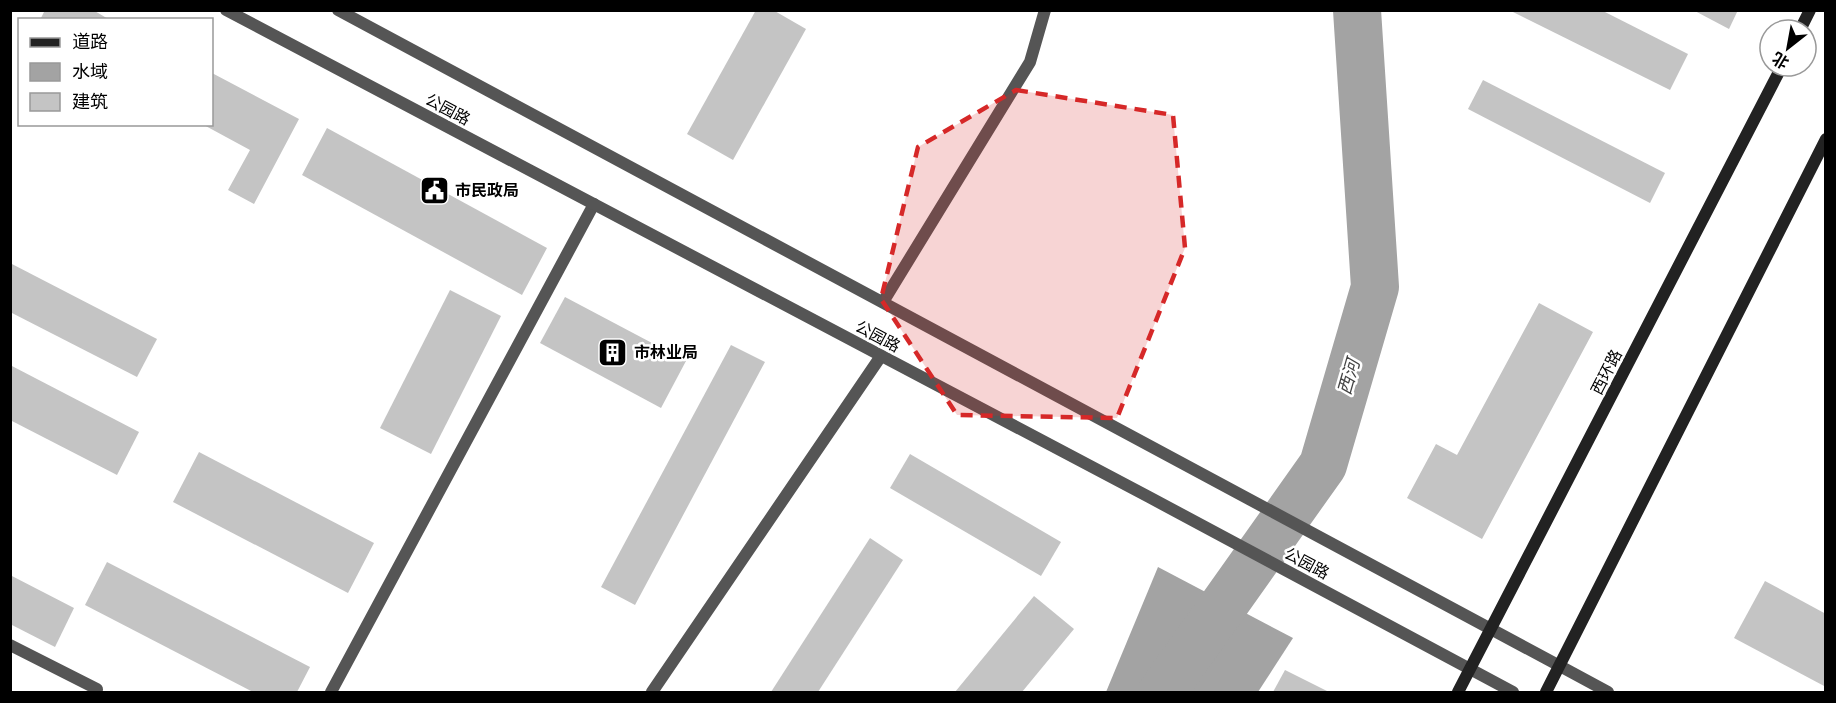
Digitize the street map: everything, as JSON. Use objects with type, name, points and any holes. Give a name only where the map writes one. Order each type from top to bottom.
[{"type":"main road","name":"西环路","points":[[1458,693],[1776,78]]},
{"type":"main road","points":[[1546,693],[1558,665],[1826,139]]},
{"type":"street","name":"公园路","points":[[226,10],[1149,497],[1513,693]]},
{"type":"street","name":"公园路","points":[[338,10],[1493,629],[1608,693]]},
{"type":"street","points":[[883,302],[1030,62],[1045,10]]},
{"type":"street","points":[[332,693],[594,204]]},
{"type":"street","points":[[652,693],[881,356]]},
{"type":"street","points":[[10,645],[98,691]]},
{"type":"highlighted area","points":[[1016,90],[1173,115],[1185,248],[1117,418],[957,415],[881,299],[918,147]]},
{"type":"water","points":[[1158,567],[1293,638],[1258,692],[1106,692]]},
{"type":"building","points":[[45,10],[93,10],[107,18],[41,18]]},
{"type":"building","points":[[756,10],[773,10],[806,29],[733,160],[687,134]]},
{"type":"building","points":[[1509,10],[1601,10],[1688,54],[1670,90]]},
{"type":"building","points":[[1693,10],[1738,10],[1729,29]]},
{"type":"building","points":[[213,74],[299,119],[254,204],[228,190],[250,150],[206,126],[213,126]]},
{"type":"building","points":[[1483,80],[1665,173],[1650,203],[1468,109]]},
{"type":"building","points":[[327,128],[547,248],[522,295],[302,175]]},
{"type":"building","points":[[10,263],[157,339],[137,377],[10,312]]},
{"type":"building","points":[[450,290],[501,316],[431,454],[380,428]]},
{"type":"building","name":"市林业局","points":[[565,297],[686,361],[661,408],[540,343]]},
{"type":"building","points":[[1539,303],[1593,332],[1482,539],[1407,498],[1436,444],[1457,455]]},
{"type":"building","points":[[731,345],[765,362],[635,605],[601,587]]},
{"type":"building","points":[[10,365],[139,432],[117,475],[10,420]]},
{"type":"building","points":[[199,452],[374,543],[348,593],[173,502]]},
{"type":"building","points":[[910,454],[1061,542],[1041,576],[890,488]]},
{"type":"building","points":[[870,538],[903,560],[818,692],[771,692]]},
{"type":"building","points":[[107,562],[310,667],[297,692],[253,692],[85,605]]},
{"type":"building","points":[[10,575],[74,608],[55,647],[10,624]]},
{"type":"building","points":[[1765,581],[1826,614],[1826,687],[1734,638]]},
{"type":"building","points":[[1034,596],[1074,629],[1022,692],[955,692]]},
{"type":"building","points":[[1285,670],[1329,692],[1273,692]]},
{"type":"waterway","name":"西河","points":[[1162,692],[1323,465],[1375,287],[1357,10]]},
{"type":"place","name":"市民政局","points":[[434,190]]},
{"type":"place","name":"市林业局","points":[[613,352]]}]
